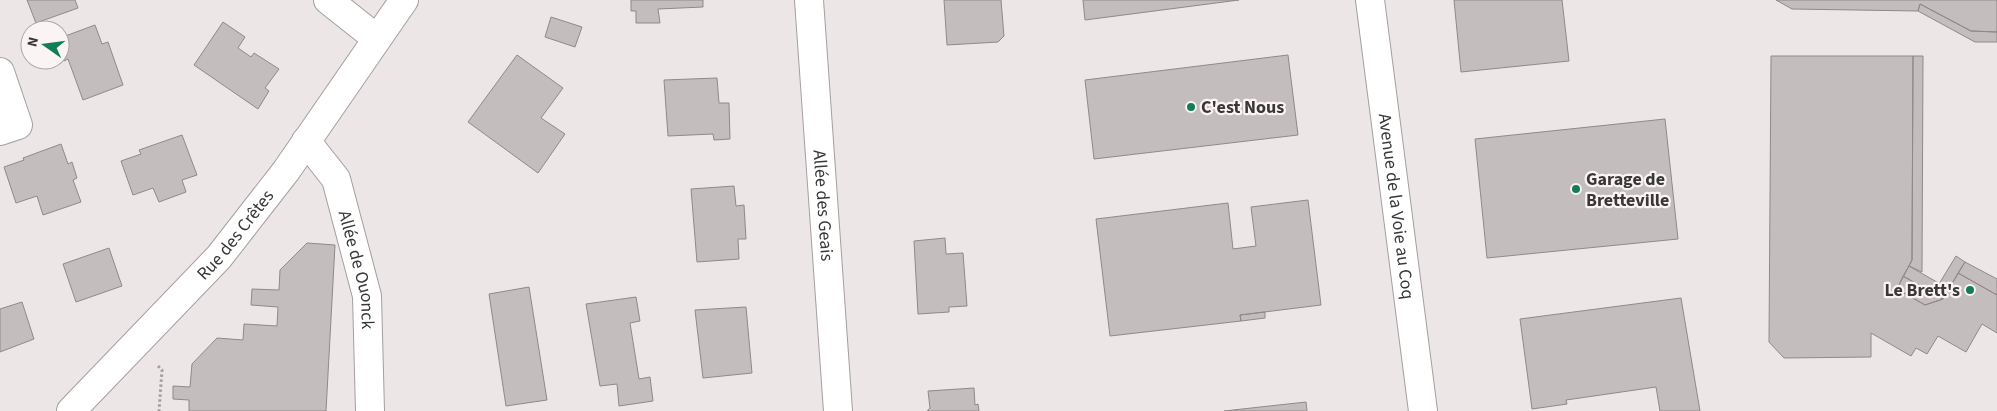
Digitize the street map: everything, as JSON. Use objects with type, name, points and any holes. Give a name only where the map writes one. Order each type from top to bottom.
[{"type":"street","points":[[328,0],[376,38]]},
{"type":"street","name":"Rue des Crêtes","points":[[71,411],[219,257],[286,171],[404,0]]},
{"type":"street","name":"Allée des Geais","points":[[809,0],[838,411]]},
{"type":"street","name":"Avenue de la Voie au Coq","points":[[1370,0],[1423,411]]},
{"type":"street","points":[[0,72],[18,125],[0,131]]},
{"type":"street","name":"Allée de Ouonck","points":[[306,141],[336,179],[367,296],[370,411]]},
{"type":"path","points":[[138,342],[162,370],[159,411]]},
{"type":"building","points":[[27,0],[75,0],[78,8],[44,20],[35,20]]},
{"type":"building","points":[[631,0],[703,0],[703,7],[658,9],[660,23],[636,23],[636,11],[631,11]]},
{"type":"building","points":[[944,0],[1001,0],[1004,36],[998,42],[947,45]]},
{"type":"building","points":[[1083,0],[1239,0],[1085,20]]},
{"type":"building","points":[[1454,0],[1562,0],[1569,61],[1461,72]]},
{"type":"building","points":[[1776,0],[1997,0],[1997,32],[1971,31],[1920,4],[1918,11],[1792,9]]},
{"type":"building","points":[[1920,4],[1971,31],[1997,32],[1997,42],[1975,42],[1918,11]]},
{"type":"building","points":[[551,17],[582,27],[575,47],[545,37]]},
{"type":"building","points":[[223,22],[245,37],[238,48],[251,57],[254,53],[279,69],[265,88],[269,91],[258,109],[194,65]]},
{"type":"building","points":[[95,25],[102,44],[108,42],[123,85],[83,100],[70,64],[70,34]]},
{"type":"building","points":[[517,55],[563,88],[541,118],[565,134],[538,173],[468,122]]},
{"type":"building","name":"C'est Nous","points":[[1288,55],[1298,135],[1094,159],[1085,80]]},
{"type":"building","points":[[1771,56],[1913,56],[1912,260],[1897,289],[1925,305],[1943,299],[1958,273],[1997,295],[1997,333],[1982,324],[1966,352],[1938,336],[1927,354],[1916,348],[1911,356],[1871,333],[1871,357],[1784,358],[1769,342]]},
{"type":"building","points":[[1913,56],[1923,56],[1922,272],[1909,266],[1912,260]]},
{"type":"building","points":[[717,78],[719,103],[729,103],[730,139],[714,140],[713,134],[668,136],[664,80]]},
{"type":"building","name":"Garage de Bretteville","points":[[1665,119],[1678,239],[1487,258],[1475,139]]},
{"type":"building","points":[[182,135],[197,175],[182,180],[186,192],[159,202],[153,188],[133,195],[121,161],[141,154],[139,150]]},
{"type":"building","points":[[61,144],[68,164],[72,162],[77,178],[73,180],[81,202],[43,215],[37,196],[16,203],[4,167]]},
{"type":"building","points":[[734,186],[736,206],[744,205],[746,239],[738,239],[739,259],[697,262],[691,189]]},
{"type":"building","points":[[1308,200],[1321,305],[1240,315],[1241,321],[1110,336],[1096,219],[1228,203],[1233,249],[1256,246],[1251,207]]},
{"type":"building","points":[[945,238],[946,254],[963,253],[967,306],[949,307],[949,312],[918,314],[914,241]]},
{"type":"building","points":[[307,243],[335,245],[326,411],[189,411],[189,400],[173,399],[173,386],[190,387],[192,364],[217,338],[243,340],[244,324],[277,326],[278,307],[251,305],[252,289],[279,290],[280,270]]},
{"type":"building","points":[[109,248],[122,286],[76,302],[63,264]]},
{"type":"building","points":[[1956,256],[1965,262],[1949,289],[1939,284]]},
{"type":"building","points":[[1965,262],[1997,279],[1997,295],[1958,273]]},
{"type":"building","points":[[1909,266],[1949,289],[1943,299],[1903,276]]},
{"type":"building","points":[[1903,276],[1943,299],[1925,305],[1897,289]]},
{"type":"building","points":[[529,287],[547,400],[506,406],[489,294]]},
{"type":"building","points":[[636,297],[640,321],[630,323],[639,379],[650,377],[653,401],[619,406],[617,384],[600,386],[586,304]]},
{"type":"building","points":[[1681,298],[1700,411],[1660,411],[1656,387],[1566,400],[1567,404],[1532,409],[1520,319]]},
{"type":"building","points":[[22,302],[34,339],[0,352],[0,309]]},
{"type":"building","points":[[746,307],[752,373],[703,378],[695,310]]},
{"type":"building","points":[[1265,312],[1265,318],[1241,321],[1240,315]]},
{"type":"building","points":[[974,388],[975,405],[978,404],[979,411],[927,411],[930,408],[928,391]]},
{"type":"building","points":[[1306,402],[1307,411],[1224,411]]},
{"type":"place","name":"C'est Nous","points":[[1191,107]]},
{"type":"place","name":"Garage de Bretteville","points":[[1576,189]]},
{"type":"place","name":"Le Brett's","points":[[1970,290]]}]
